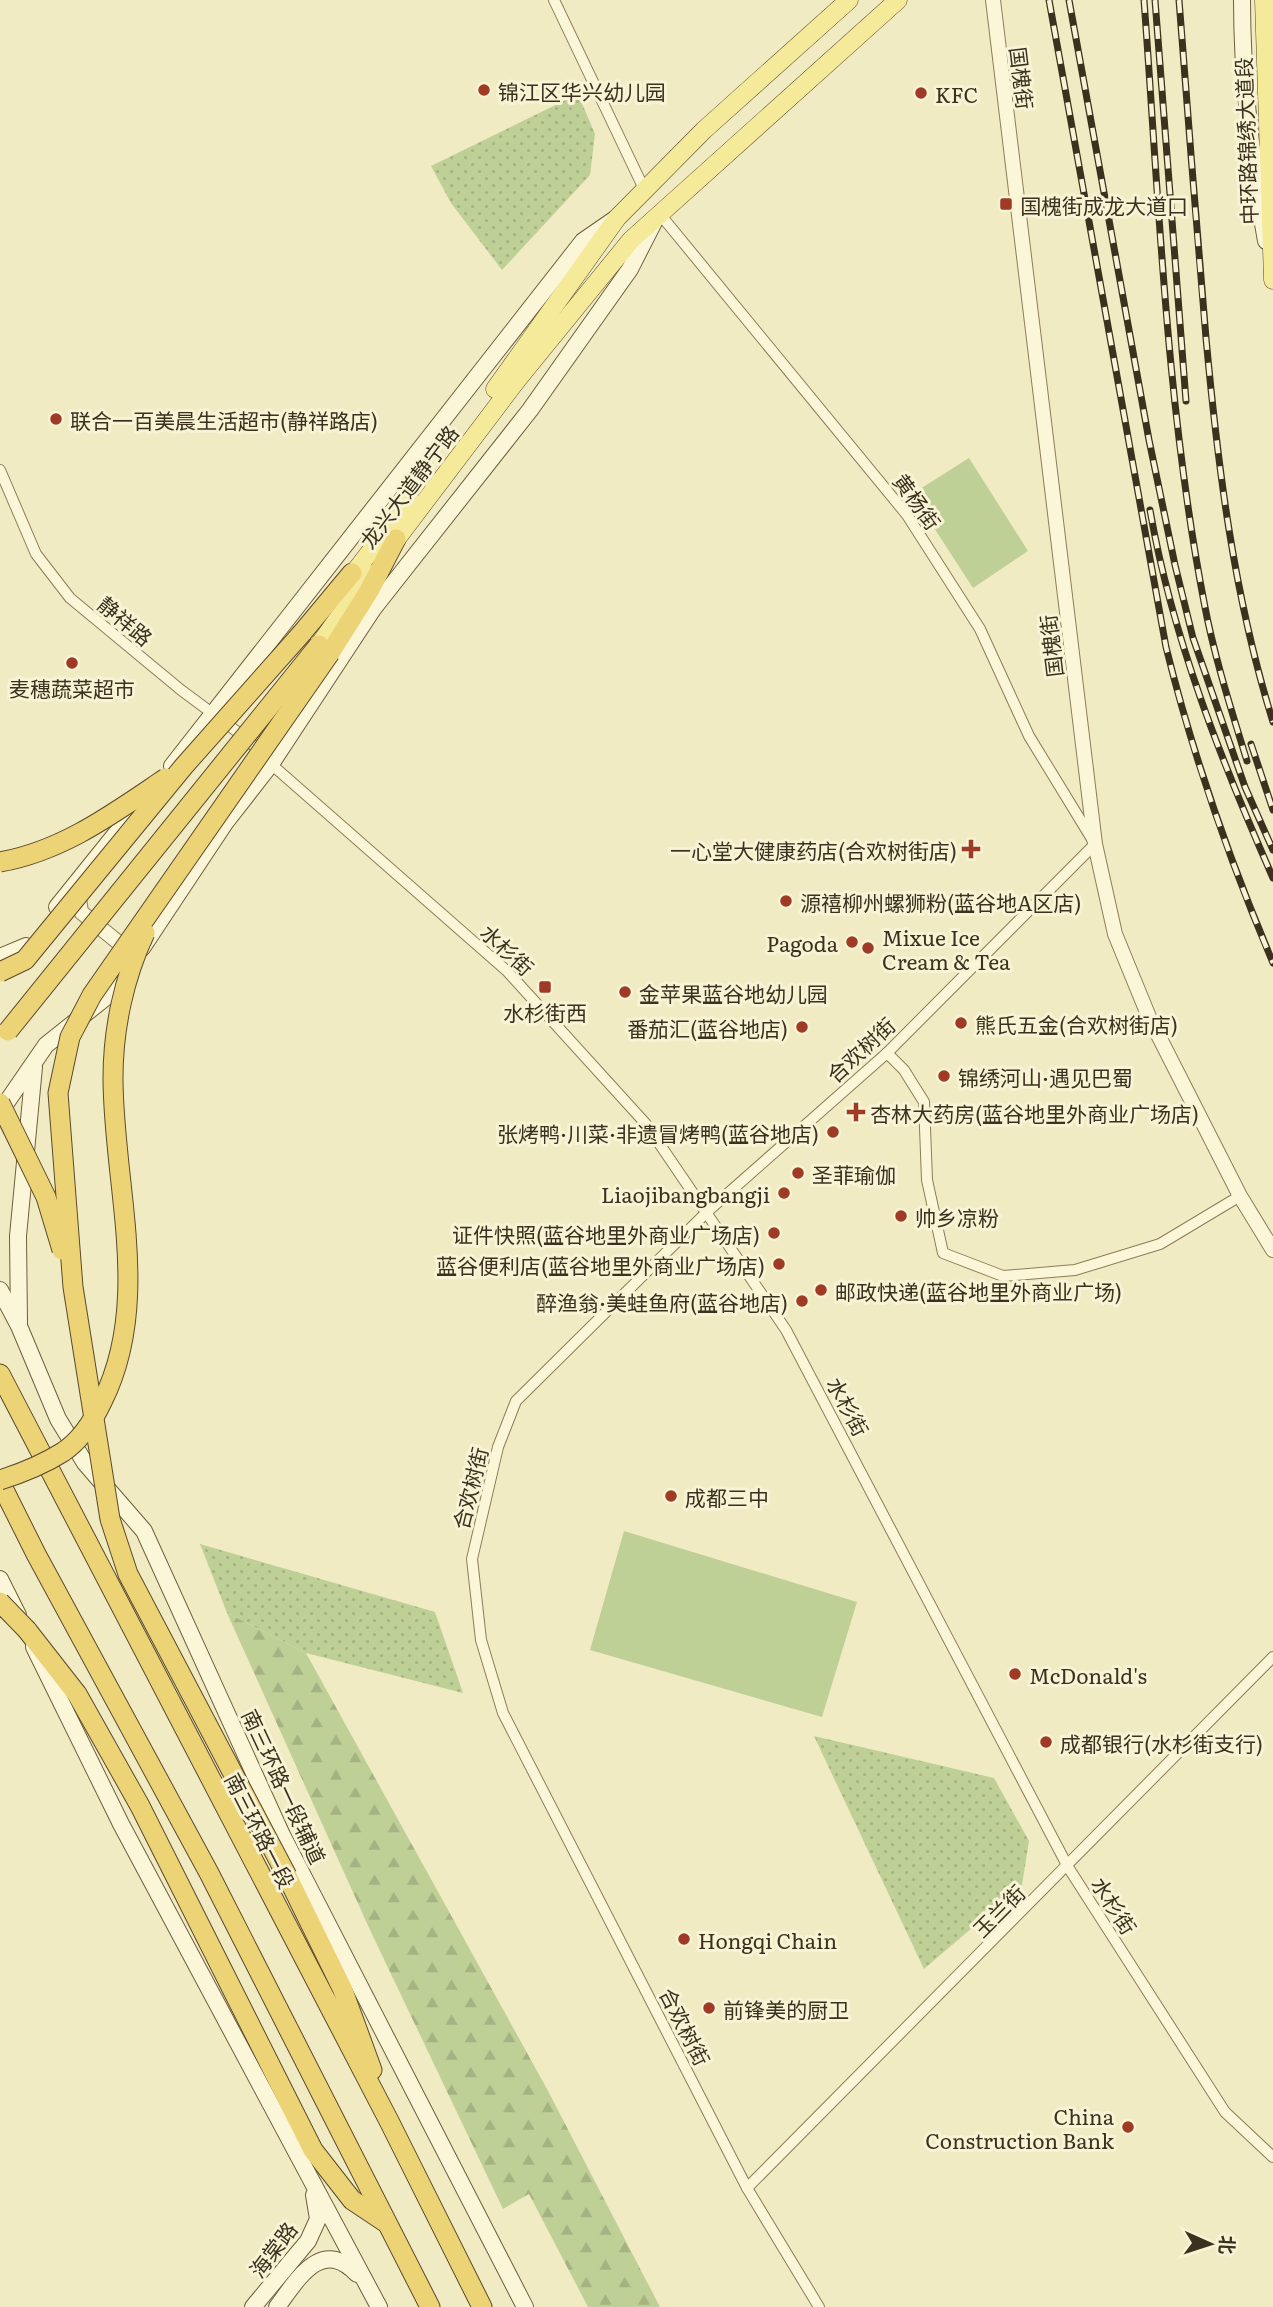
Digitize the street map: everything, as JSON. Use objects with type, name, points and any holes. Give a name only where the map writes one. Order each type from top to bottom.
[{"type":"highway","points":[[0,974],[25,960],[184,766],[369,592],[396,539]]},
{"type":"highway","points":[[352,573],[315,643],[166,891],[92,995],[70,1037],[58,1093],[73,1287],[110,1519],[128,1574],[342,1988],[389,2121]]},
{"type":"highway","points":[[0,1022],[315,643]]},
{"type":"highway","points":[[0,1041],[315,643]]},
{"type":"highway","points":[[0,862],[51,848],[97,824],[184,766]]},
{"type":"highway","points":[[166,891],[138,949],[119,1011],[113,1075],[116,1153],[129,1262],[126,1325],[116,1375],[91,1425],[65,1451],[0,1481],[36,1554],[199,1853],[430,2307]]},
{"type":"highway","points":[[0,1103],[46,1197],[73,1287]]},
{"type":"highway","name":"南三环路一段","points":[[0,1374],[389,2121],[482,2307]]},
{"type":"highway","points":[[0,1491],[15,1511]]},
{"type":"highway","points":[[0,1602],[27,1630],[77,1694],[140,1806],[313,2150],[352,2200],[388,2225]]},
{"type":"highway","points":[[0,1607],[27,1630]]},
{"type":"main road","name":"龙兴大道静宁路","points":[[352,573],[498,386],[617,218],[704,130],[849,0]]},
{"type":"main road","name":"龙兴大道静宁路","points":[[396,539],[517,380],[631,240],[898,0]]},
{"type":"main road","points":[[1242,0],[1243,82],[1252,163],[1273,279]]},
{"type":"main road","name":"中环路锦绣大道段","points":[[1264,0],[1273,279]]},
{"type":"main road","points":[[0,1112],[46,1045],[110,994],[225,823],[271,764],[373,609],[538,399],[629,269],[659,213]]},
{"type":"main road","points":[[0,974],[26,946],[215,714],[583,241],[617,218]]},
{"type":"main road","points":[[0,957],[26,946]]},
{"type":"main road","points":[[19,1326],[18,1236],[32,1069],[46,1045]]},
{"type":"main road","name":"南三环路一段辅道","points":[[0,1290],[19,1326],[58,1419],[85,1463],[144,1531],[282,1835],[525,2307]]},
{"type":"main road","points":[[0,1579],[121,1824],[379,2307]]},
{"type":"main road","name":"海棠路","points":[[253,2307],[309,2241],[318,2219],[307,2173]]},
{"type":"main road","name":"海棠路","points":[[277,2307],[304,2272],[316,2263],[330,2258],[346,2263],[365,2283]]},
{"type":"street","points":[[554,0],[645,191]]},
{"type":"street","name":"国槐街","points":[[993,0],[1095,844],[1115,934],[1149,1017],[1240,1196],[1273,1250]]},
{"type":"street","name":"黄杨街","points":[[659,213],[907,515],[980,629],[1029,736],[1095,844]]},
{"type":"street","name":"静祥路","points":[[0,470],[36,554],[71,598],[181,690],[247,739],[271,764]]},
{"type":"street","name":"水杉街","points":[[271,764],[507,971],[646,1124],[708,1211],[786,1330],[1068,1867],[1225,2112],[1273,2157]]},
{"type":"street","name":"合欢树街","points":[[819,2307],[747,2188],[503,1713],[481,1640],[472,1559],[498,1447],[516,1401],[708,1211],[887,1054],[1095,844]]},
{"type":"street","points":[[83,873],[77,897],[81,912],[136,957]]},
{"type":"street","points":[[887,1054],[904,1070],[924,1102],[927,1180],[943,1253],[1003,1276],[1075,1270],[1160,1244],[1240,1196]]},
{"type":"street","name":"玉兰街","points":[[747,2188],[1068,1867],[1273,1657]]},
{"type":"green space","points":[[578,94],[595,134],[590,175],[502,270],[451,203],[431,166]]},
{"type":"green space","points":[[969,458],[1028,551],[973,588],[912,494]]},
{"type":"green space","points":[[624,1531],[857,1602],[822,1717],[590,1650]]},
{"type":"green space","points":[[200,1544],[435,1612],[463,1693],[306,1653],[227,1613]]},
{"type":"green space","points":[[227,1613],[306,1653],[547,2089],[660,2307],[588,2307],[529,2194],[503,2209],[370,1930]]},
{"type":"green space","points":[[814,1736],[994,1778],[1029,1841],[1022,1885],[924,1969]]},
{"type":"railway","points":[[1049,0],[1166,647],[1213,807],[1273,963]]},
{"type":"railway","points":[[1069,0],[1149,440],[1175,565],[1193,638],[1245,787],[1273,850]]},
{"type":"railway","points":[[1144,0],[1165,302],[1191,528],[1208,622],[1247,761]]},
{"type":"railway","points":[[1155,0],[1186,401]]},
{"type":"railway","points":[[1179,0],[1206,338],[1222,484],[1248,628],[1273,722]]},
{"type":"railway","points":[[1150,510],[1171,604],[1200,697],[1273,878]]},
{"type":"railway","points":[[1251,744],[1273,810]]},
{"type":"place","name":"锦江区华兴幼儿园","points":[[484,90]]},
{"type":"place","name":"KFC","points":[[921,93]]},
{"type":"place","name":"国槐街成龙大道口","points":[[1006,204]]},
{"type":"place","name":"联合一百美晨生活超市(静祥路店)","points":[[56,419]]},
{"type":"place","name":"麦穗蔬菜超市","points":[[72,663]]},
{"type":"place","name":"一心堂大健康药店(合欢树街店)","points":[[971,849]]},
{"type":"place","name":"源禧柳州螺狮粉(蓝谷地A区店)","points":[[786,901]]},
{"type":"place","name":"Pagoda","points":[[852,942]]},
{"type":"place","name":"Mixue Ice Cream & Tea","points":[[868,948]]},
{"type":"place","name":"水杉街西","points":[[545,987]]},
{"type":"place","name":"金苹果蓝谷地幼儿园","points":[[625,992]]},
{"type":"place","name":"熊氏五金(合欢树街店)","points":[[961,1023]]},
{"type":"place","name":"番茄汇(蓝谷地店)","points":[[802,1027]]},
{"type":"place","name":"锦绣河山·遇见巴蜀","points":[[944,1076]]},
{"type":"place","name":"杏林大药房(蓝谷地里外商业广场店)","points":[[856,1112]]},
{"type":"place","name":"张烤鸭·川菜·非遗冒烤鸭(蓝谷地店)","points":[[833,1132]]},
{"type":"place","name":"圣菲瑜伽","points":[[798,1173]]},
{"type":"place","name":"Liaojibangbangji","points":[[784,1193]]},
{"type":"place","name":"帅乡凉粉","points":[[901,1216]]},
{"type":"place","name":"证件快照(蓝谷地里外商业广场店)","points":[[774,1233]]},
{"type":"place","name":"蓝谷便利店(蓝谷地里外商业广场店)","points":[[779,1264]]},
{"type":"place","name":"邮政快递(蓝谷地里外商业广场)","points":[[821,1290]]},
{"type":"place","name":"醉渔翁·美蛙鱼府(蓝谷地店)","points":[[802,1301]]},
{"type":"place","name":"成都三中","points":[[671,1496]]},
{"type":"place","name":"McDonald's","points":[[1015,1674]]},
{"type":"place","name":"成都银行(水杉街支行)","points":[[1046,1742]]},
{"type":"place","name":"Hongqi Chain","points":[[684,1939]]},
{"type":"place","name":"前锋美的厨卫","points":[[709,2008]]},
{"type":"place","name":"China Construction Bank","points":[[1128,2127]]}]
